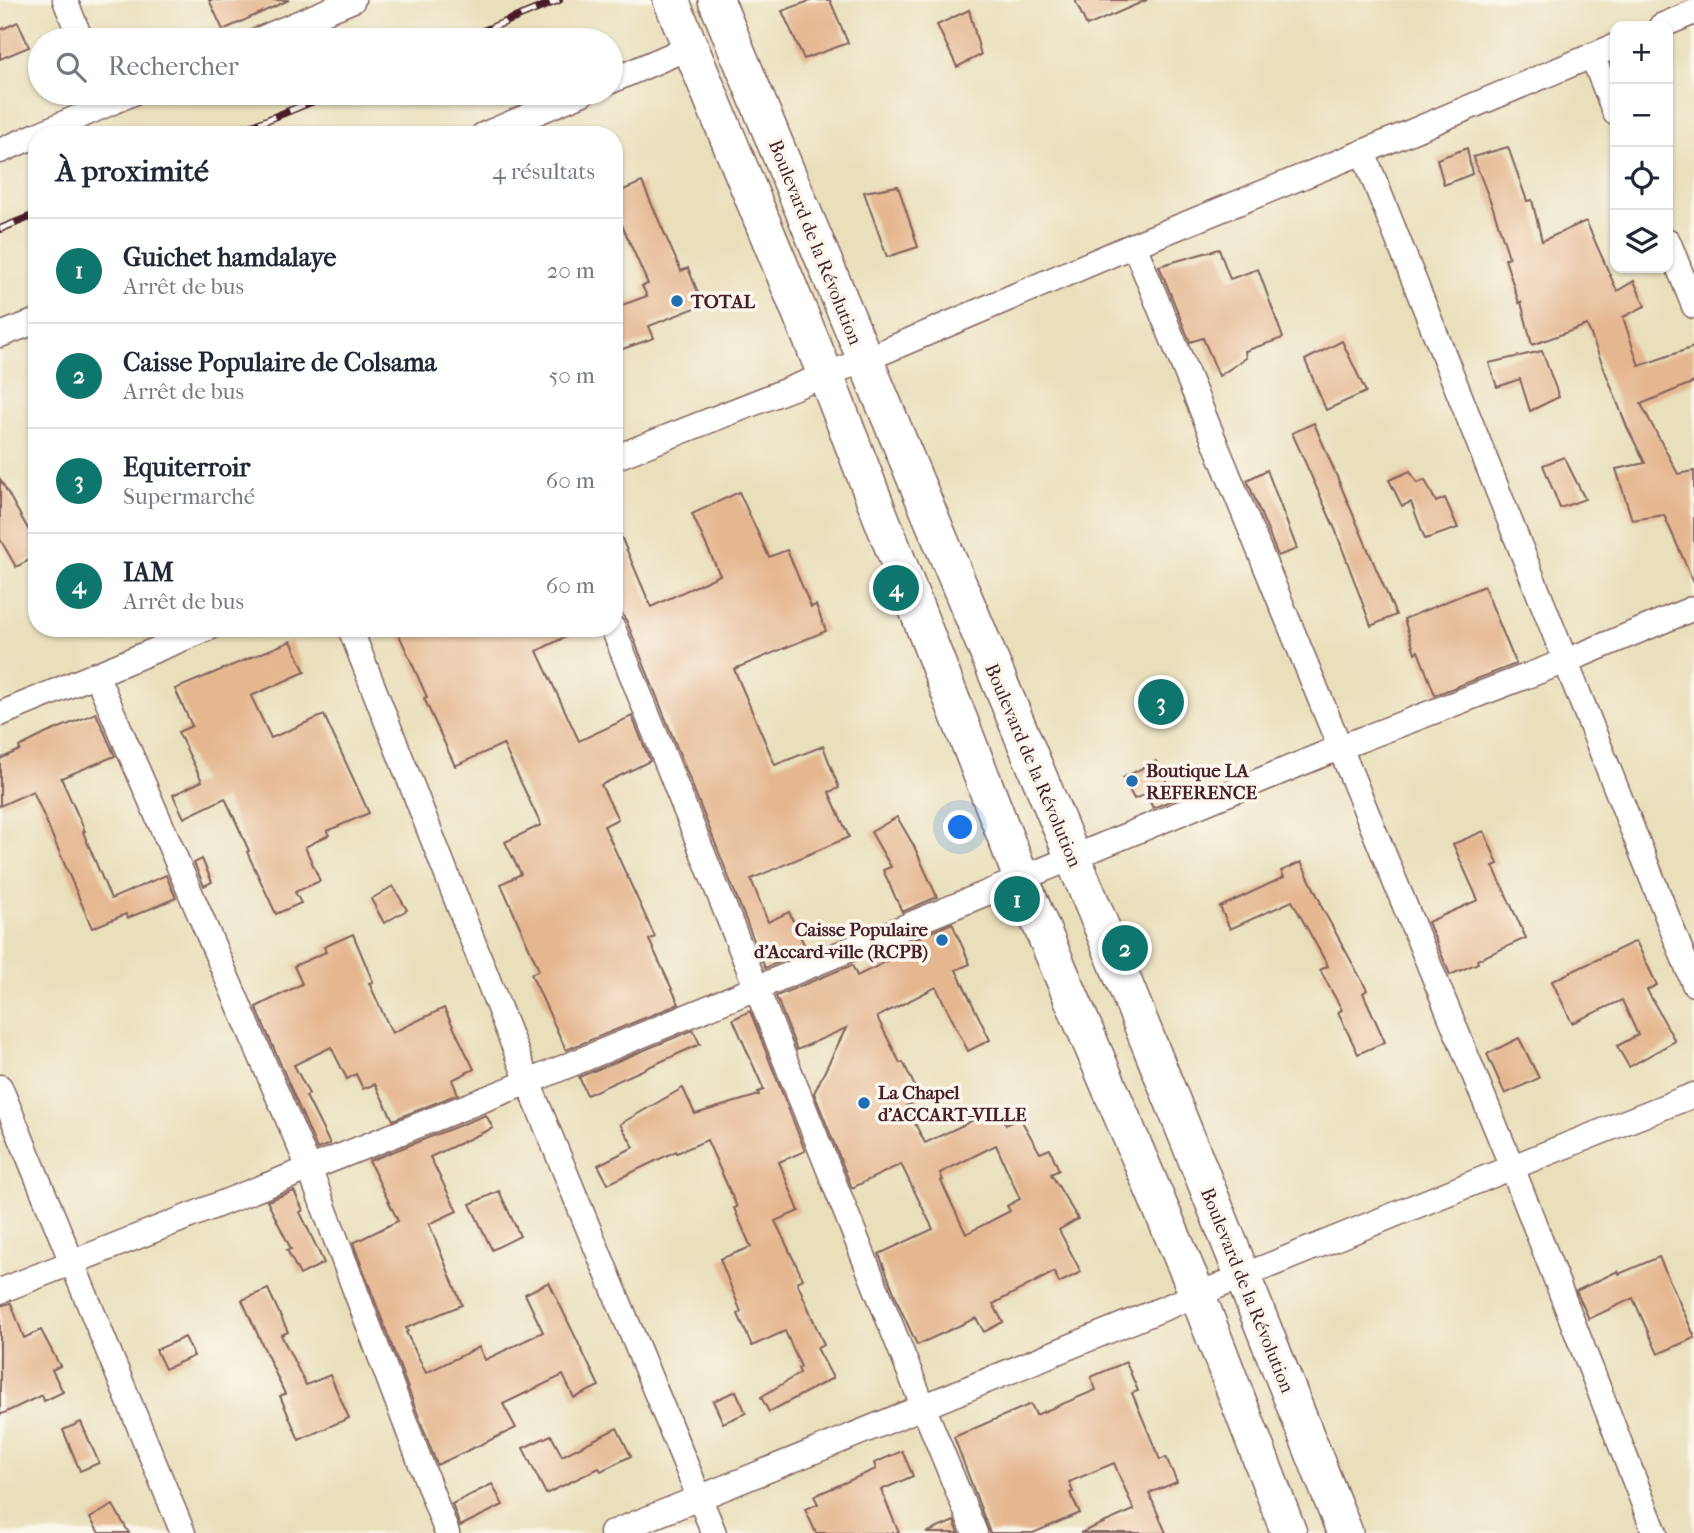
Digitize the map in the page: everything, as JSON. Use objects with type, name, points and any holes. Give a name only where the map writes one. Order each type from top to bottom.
[{"type":"main road","points":[[671,0],[826,376],[1021,878],[1198,1296],[1289,1533]]},
{"type":"main road","name":"Boulevard de la Révolution","points":[[716,0],[1072,857],[1244,1277],[1345,1533]]},
{"type":"street","points":[[65,0],[76,28]]},
{"type":"street","points":[[286,28],[353,0]]},
{"type":"street","points":[[1673,21],[1694,12]]},
{"type":"street","points":[[623,76],[690,47]]},
{"type":"street","points":[[623,455],[826,376],[1610,48]]},
{"type":"street","points":[[1592,55],[1610,100]]},
{"type":"street","points":[[53,126],[91,105]]},
{"type":"street","points":[[504,126],[554,105]]},
{"type":"street","points":[[0,151],[28,139]]},
{"type":"street","points":[[1363,152],[1694,984]]},
{"type":"street","points":[[1134,245],[1512,1167],[1655,1533]]},
{"type":"street","points":[[1673,254],[1694,306]]},
{"type":"street","points":[[0,335],[28,324]]},
{"type":"street","points":[[0,1291],[528,1082],[1341,747],[1566,661],[1694,608]]},
{"type":"street","points":[[0,713],[187,637]]},
{"type":"street","points":[[355,637],[528,1082],[714,1533]]},
{"type":"street","points":[[617,637],[975,1533]]},
{"type":"street","points":[[96,674],[309,1168],[447,1533]]},
{"type":"street","points":[[0,1087],[183,1533]]},
{"type":"street","points":[[612,1533],[1694,1095]]},
{"type":"building","points":[[209,0],[289,0],[227,28],[222,28]]},
{"type":"building","points":[[812,0],[830,0],[848,43],[804,59],[782,11]]},
{"type":"building","points":[[1075,0],[1147,0],[1087,26]]},
{"type":"building","points":[[969,10],[981,55],[957,67],[937,25]]},
{"type":"building","points":[[18,22],[28,47],[0,59],[0,30]]},
{"type":"building","points":[[1508,147],[1527,201],[1532,200],[1542,241],[1586,221],[1617,291],[1634,281],[1645,306],[1623,317],[1639,366],[1694,347],[1694,382],[1641,404],[1678,474],[1694,471],[1694,583],[1664,515],[1632,520],[1616,469],[1645,463],[1627,427],[1587,325],[1532,345],[1521,302],[1519,303],[1505,259],[1509,257],[1473,157]]},
{"type":"building","points":[[1467,148],[1472,174],[1444,185],[1437,159]]},
{"type":"building","points":[[642,182],[681,271],[688,268],[703,305],[649,326],[654,338],[623,349],[623,305],[647,296],[642,286],[648,284],[623,227],[623,190]]},
{"type":"building","points":[[898,186],[918,247],[887,257],[864,192]]},
{"type":"building","points":[[1219,249],[1230,279],[1258,269],[1283,338],[1245,351],[1246,358],[1219,376],[1203,338],[1190,342],[1159,266]]},
{"type":"building","points":[[1342,341],[1366,392],[1326,410],[1305,360]]},
{"type":"building","points":[[1542,351],[1559,397],[1530,411],[1520,379],[1497,387],[1489,363]]},
{"type":"building","points":[[1314,423],[1396,615],[1371,626],[1335,529],[1292,433]]},
{"type":"building","points":[[1564,457],[1585,499],[1560,508],[1543,465]]},
{"type":"building","points":[[1267,470],[1297,549],[1278,556],[1247,480]]},
{"type":"building","points":[[1410,471],[1417,483],[1425,480],[1436,502],[1445,498],[1458,528],[1425,539],[1411,502],[1402,506],[1389,480]]},
{"type":"building","points":[[0,479],[28,529],[28,561],[16,567],[0,539]]},
{"type":"building","points":[[739,492],[769,557],[787,550],[811,607],[816,605],[826,631],[734,669],[775,765],[823,746],[839,788],[829,792],[849,837],[751,879],[768,922],[789,912],[807,951],[765,968],[623,615],[623,541],[651,607],[720,575],[692,514]]},
{"type":"building","points":[[1484,586],[1516,664],[1435,695],[1418,651],[1415,653],[1404,619]]},
{"type":"building","points":[[400,637],[565,637],[537,651],[579,741],[632,716],[650,761],[601,785],[618,819],[604,826],[655,937],[649,940],[679,1004],[566,1050],[531,974],[539,970],[501,884],[521,874],[505,842],[541,825],[503,744],[455,766],[424,698],[427,697]]},
{"type":"building","points":[[291,641],[305,672],[251,696],[271,738],[324,715],[369,813],[327,831],[329,835],[305,847],[320,881],[295,892],[301,903],[276,914],[225,798],[184,818],[173,795],[202,781],[178,732],[192,726],[175,689]]},
{"type":"building","points":[[96,713],[115,756],[61,778],[111,899],[166,875],[176,898],[128,918],[126,914],[92,928],[33,791],[0,806],[0,759],[47,733]]},
{"type":"building","points":[[1156,761],[1175,799],[1153,808],[1146,794],[1134,799],[1123,778]]},
{"type":"building","points":[[897,817],[914,846],[937,897],[902,912],[883,870],[891,867],[871,832]]},
{"type":"building","points":[[1484,831],[1498,864],[1493,866],[1526,938],[1450,975],[1428,922],[1478,900],[1453,844]]},
{"type":"building","points":[[202,859],[212,882],[204,886],[194,863]]},
{"type":"building","points":[[1301,862],[1320,904],[1367,990],[1363,993],[1385,1042],[1358,1054],[1338,1012],[1342,1010],[1320,970],[1328,966],[1292,901],[1230,929],[1220,907],[1284,877],[1281,871]]},
{"type":"building","points":[[393,886],[407,910],[384,923],[371,899]]},
{"type":"building","points":[[952,923],[970,964],[956,970],[990,1040],[968,1051],[936,987],[877,1017],[921,1099],[906,1106],[925,1143],[997,1109],[1006,1125],[1020,1118],[1040,1153],[1050,1149],[1059,1170],[1051,1174],[1078,1219],[1059,1230],[1081,1272],[1059,1283],[1054,1272],[993,1304],[1003,1322],[984,1332],[976,1318],[917,1345],[879,1254],[933,1229],[901,1164],[852,1188],[814,1093],[846,1028],[797,1050],[776,996],[852,965],[857,976],[918,946],[915,939]],"holes":[[[996,1145],[1020,1199],[1007,1206],[1010,1211],[966,1234],[941,1181],[943,1180],[940,1173]]]},
{"type":"building","points":[[353,934],[373,982],[369,983],[392,1033],[444,1008],[474,1069],[452,1080],[458,1094],[393,1120],[375,1084],[363,1089],[356,1074],[347,1079],[331,1047],[294,1065],[330,1144],[317,1149],[256,1007],[302,984],[294,966],[326,952],[324,947]]},
{"type":"building","points":[[1636,941],[1657,985],[1647,990],[1675,1041],[1629,1067],[1617,1046],[1638,1035],[1622,1000],[1572,1023],[1552,981]]},
{"type":"building","points":[[750,1011],[805,1151],[779,1162],[799,1211],[775,1221],[803,1279],[797,1282],[824,1345],[817,1348],[833,1378],[769,1412],[761,1397],[800,1373],[798,1368],[801,1367],[785,1331],[752,1346],[738,1314],[741,1312],[720,1259],[751,1247],[734,1208],[737,1207],[707,1140],[677,1153],[676,1151],[608,1184],[598,1165],[634,1147],[620,1124],[683,1088],[695,1114],[759,1095],[758,1092],[764,1090],[733,1019]]},
{"type":"building","points":[[693,1030],[700,1044],[587,1095],[579,1077]]},
{"type":"building","points":[[1519,1038],[1539,1078],[1505,1094],[1487,1054]]},
{"type":"building","points":[[486,1115],[493,1128],[430,1157],[457,1211],[429,1224],[462,1305],[406,1328],[406,1332],[426,1373],[479,1347],[485,1360],[543,1332],[525,1294],[549,1282],[599,1386],[574,1398],[563,1375],[503,1404],[516,1428],[437,1465],[353,1243],[398,1221],[369,1161]]},
{"type":"building","points":[[294,1191],[303,1210],[300,1212],[324,1263],[300,1275],[287,1250],[291,1249],[267,1201]]},
{"type":"building","points":[[499,1191],[520,1236],[492,1250],[470,1204]]},
{"type":"building","points":[[1659,1257],[1694,1338],[1658,1354],[1633,1298],[1589,1319],[1576,1291],[1618,1271],[1619,1274]]},
{"type":"building","points":[[268,1289],[288,1332],[281,1335],[306,1385],[330,1375],[349,1418],[299,1440],[280,1396],[285,1394],[242,1300]]},
{"type":"building","points":[[11,1303],[24,1338],[41,1330],[60,1366],[52,1370],[63,1392],[44,1401],[42,1395],[0,1415],[0,1306]]},
{"type":"building","points":[[185,1337],[194,1356],[165,1369],[156,1350]]},
{"type":"building","points":[[1126,1362],[1138,1391],[1132,1393],[1160,1460],[1166,1457],[1177,1482],[1149,1493],[1166,1533],[1080,1533],[1134,1510],[1114,1463],[1069,1482],[1073,1492],[1070,1493],[1080,1513],[1033,1533],[990,1533],[954,1437],[1031,1404],[1036,1415],[1096,1390],[1091,1377]]},
{"type":"building","points":[[736,1391],[746,1413],[723,1423],[713,1401]]},
{"type":"building","points":[[81,1422],[99,1463],[80,1471],[63,1430]]},
{"type":"building","points":[[617,1428],[631,1456],[601,1471],[599,1468],[546,1494],[523,1448],[551,1435],[562,1456]]},
{"type":"building","points":[[902,1451],[913,1476],[881,1490],[899,1533],[816,1533],[805,1509],[818,1504],[814,1496],[876,1469],[874,1463]]},
{"type":"building","points":[[492,1484],[503,1505],[460,1526],[452,1504]]},
{"type":"building","points":[[113,1505],[129,1533],[99,1533],[90,1518]]},
{"type":"building","points":[[954,1521],[959,1533],[926,1533]]},
{"type":"railway","points":[[490,28],[559,0]]},
{"type":"railway","points":[[252,126],[304,105]]},
{"type":"railway","points":[[0,229],[28,218]]},
{"type":"place","name":"TOTAL","points":[[677,301]]},
{"type":"place","name":"IAM","points":[[896,588]]},
{"type":"place","name":"Equiterroir","points":[[1161,702]]},
{"type":"place","name":"Boutique LA REFERENCE","points":[[1132,781]]},
{"type":"place","name":"Guichet hamdalaye","points":[[1017,899]]},
{"type":"place","name":"Caisse Populaire d'Accard-ville (RCPB)","points":[[942,940]]},
{"type":"place","name":"Caisse Populaire de Colsama","points":[[1125,948]]},
{"type":"place","name":"La Chapel d'ACCART-VILLE","points":[[864,1103]]}]
